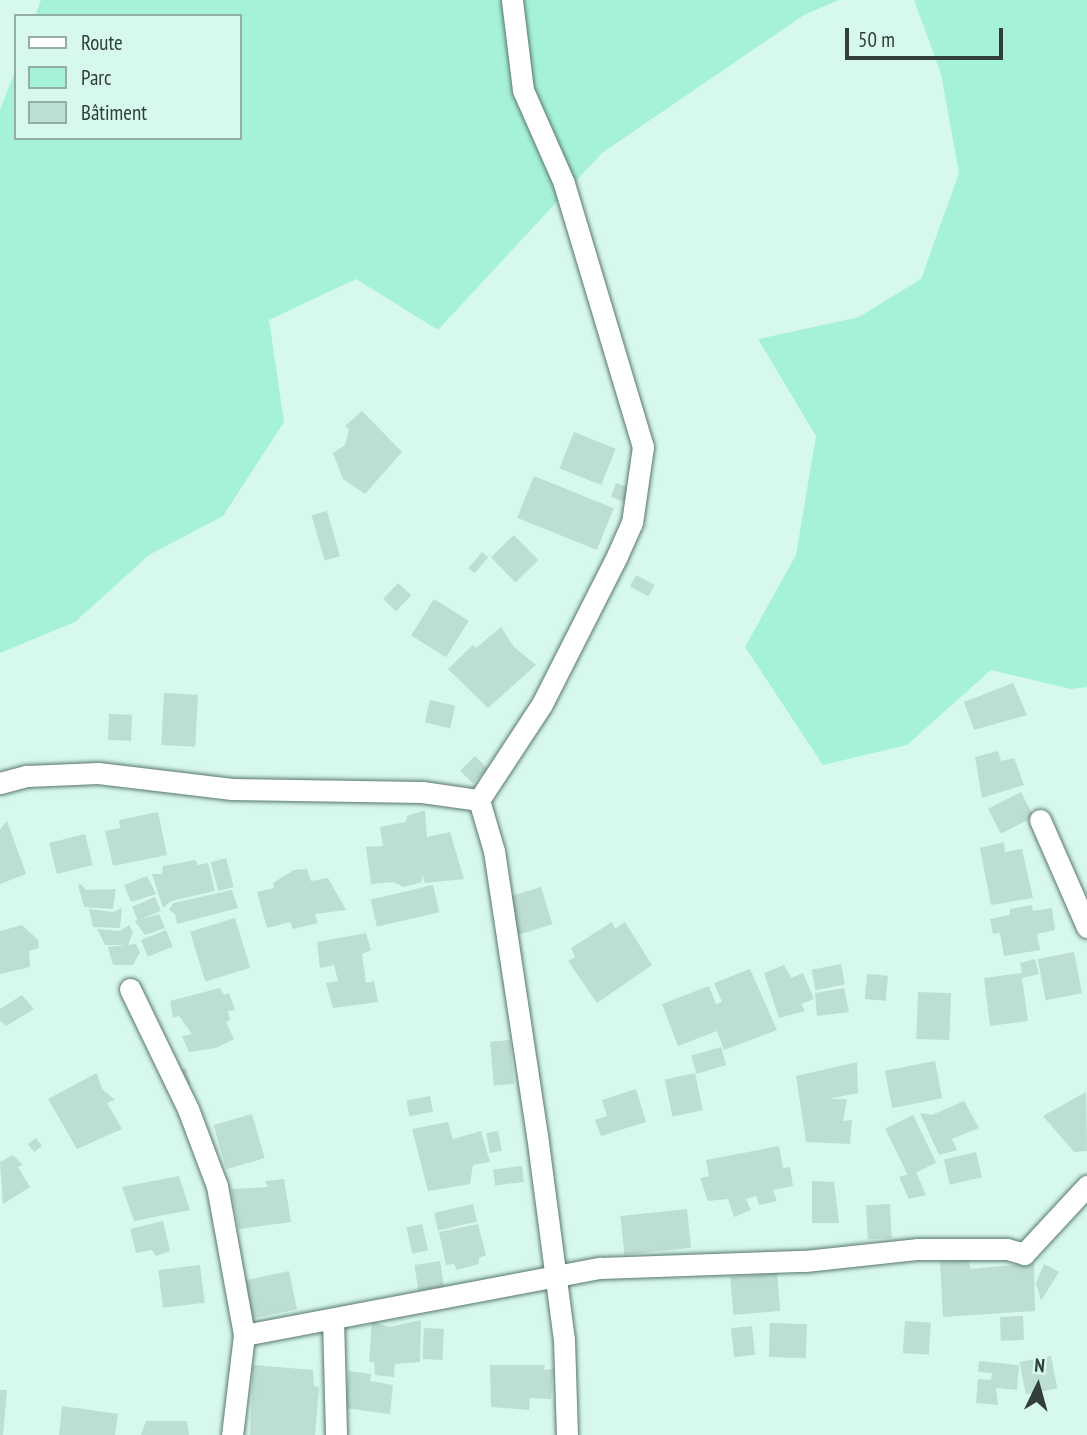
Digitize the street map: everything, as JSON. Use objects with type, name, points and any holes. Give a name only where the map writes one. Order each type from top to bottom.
[{"type":"street","points":[[512,0],[523,90],[564,183],[643,447],[632,523],[617,556],[542,704],[479,800],[494,851],[556,1274],[564,1340],[566,1435]]},
{"type":"street","points":[[0,783],[27,776],[98,773],[232,789],[422,792],[479,800]]},
{"type":"street","points":[[1040,820],[1087,927]]},
{"type":"street","points":[[130,989],[188,1109],[217,1186],[244,1335],[232,1435]]},
{"type":"street","points":[[244,1335],[556,1274],[805,1261],[918,1249],[1007,1249],[1024,1254],[1087,1186]]},
{"type":"street","points":[[333,1319],[336,1435]]},
{"type":"green space","points":[[41,0],[839,0],[804,15],[602,153],[438,330],[356,279],[269,320],[284,422],[223,516],[149,555],[75,622],[0,653],[0,110],[14,74],[14,140],[242,140],[242,14],[36,14]]},
{"type":"green space","points":[[914,0],[1087,0],[1087,687],[1071,689],[991,670],[907,745],[823,765],[745,647],[796,555],[816,436],[758,339],[859,317],[921,279],[959,173],[941,74]]},
{"type":"building","points":[[362,411],[402,452],[365,494],[343,479],[333,453],[345,445],[349,430],[345,426]]},
{"type":"building","points":[[574,432],[616,449],[601,485],[559,468]]},
{"type":"building","points":[[534,476],[614,508],[597,550],[517,518]]},
{"type":"building","points":[[616,483],[630,488],[625,502],[611,497]]},
{"type":"building","points":[[327,511],[340,556],[325,561],[312,515]]},
{"type":"building","points":[[514,535],[538,560],[515,582],[491,557]]},
{"type":"building","points":[[482,552],[488,557],[475,573],[469,568]]},
{"type":"building","points":[[636,575],[655,585],[648,596],[630,586]]},
{"type":"building","points":[[398,583],[411,595],[396,611],[383,599]]},
{"type":"building","points":[[434,599],[469,621],[446,657],[411,635]]},
{"type":"building","points":[[501,627],[514,647],[536,665],[488,708],[448,669],[473,645],[476,648]]},
{"type":"building","points":[[1013,683],[1027,715],[974,730],[964,702]]},
{"type":"building","points":[[164,693],[198,695],[195,747],[161,745]]},
{"type":"building","points":[[430,700],[455,706],[450,728],[425,722]]},
{"type":"building","points":[[109,714],[132,715],[131,741],[108,740]]},
{"type":"building","points":[[998,751],[1001,761],[1014,758],[1024,785],[982,798],[975,757]]},
{"type":"building","points":[[475,756],[488,769],[473,784],[460,771]]},
{"type":"building","points":[[1021,792],[1034,817],[1001,834],[988,809]]},
{"type":"building","points":[[425,810],[427,837],[450,832],[464,879],[425,883],[422,874],[422,882],[404,887],[393,882],[371,884],[366,847],[383,846],[380,827],[406,822],[407,816]]},
{"type":"building","points":[[158,812],[167,855],[113,866],[105,831],[120,828],[119,820]]},
{"type":"building","points":[[7,821],[26,874],[0,884],[0,829]]},
{"type":"building","points":[[85,834],[93,865],[57,874],[49,843]]},
{"type":"building","points":[[1004,842],[1005,852],[1022,849],[1033,898],[991,905],[980,848]]},
{"type":"building","points":[[226,858],[234,887],[218,891],[211,862]]},
{"type":"building","points":[[195,860],[198,865],[208,863],[215,891],[171,901],[163,908],[152,874],[162,874],[163,866]]},
{"type":"building","points":[[307,869],[311,881],[328,878],[346,910],[315,914],[318,923],[293,929],[290,922],[267,928],[257,892],[274,888],[273,883],[294,870]]},
{"type":"building","points":[[147,876],[156,894],[131,902],[124,885]]},
{"type":"building","points":[[81,884],[86,890],[116,889],[113,909],[84,907],[78,885]]},
{"type":"building","points":[[433,885],[439,912],[377,927],[371,899]]},
{"type":"building","points":[[541,887],[552,924],[516,935],[505,898]]},
{"type":"building","points":[[232,890],[238,908],[177,924],[175,914],[169,910],[173,903]]},
{"type":"building","points":[[155,897],[161,911],[138,921],[132,907]]},
{"type":"building","points":[[1032,905],[1033,911],[1052,908],[1055,930],[1037,934],[1040,950],[1004,956],[1000,933],[993,934],[990,919],[1010,915],[1010,909]]},
{"type":"building","points":[[122,908],[120,928],[93,927],[89,909],[113,912]]},
{"type":"building","points":[[159,914],[165,928],[145,935],[135,921]]},
{"type":"building","points":[[235,918],[250,968],[205,981],[190,932]]},
{"type":"building","points":[[612,922],[615,929],[625,922],[652,965],[597,1003],[568,961],[575,957],[571,948]]},
{"type":"building","points":[[22,925],[38,940],[39,948],[29,951],[30,967],[0,974],[0,931]]},
{"type":"building","points":[[129,925],[133,932],[128,945],[105,945],[97,929],[120,931]]},
{"type":"building","points":[[166,930],[173,947],[148,957],[141,940]]},
{"type":"building","points":[[366,933],[371,950],[362,954],[366,983],[374,981],[378,1002],[333,1008],[326,983],[338,981],[334,965],[320,968],[317,942]]},
{"type":"building","points":[[136,944],[140,952],[133,965],[113,965],[108,947]]},
{"type":"building","points":[[1074,952],[1082,993],[1046,1000],[1038,959]]},
{"type":"building","points":[[1035,959],[1039,974],[1022,978],[1028,1021],[990,1026],[984,978],[1022,973],[1020,963]]},
{"type":"building","points":[[841,964],[845,985],[816,990],[812,970]]},
{"type":"building","points":[[784,965],[791,978],[803,973],[814,999],[801,1004],[805,1011],[779,1018],[764,973]]},
{"type":"building","points":[[750,969],[777,1030],[724,1050],[717,1031],[678,1046],[662,1004],[709,986],[716,1004],[722,1002],[714,983]]},
{"type":"building","points":[[867,974],[888,976],[886,1001],[865,999]]},
{"type":"building","points":[[220,988],[224,995],[229,993],[235,1010],[228,1011],[230,1020],[226,1022],[234,1039],[216,1048],[189,1052],[182,1036],[192,1034],[179,1016],[173,1018],[170,1001]]},
{"type":"building","points":[[844,988],[849,1012],[817,1016],[815,993]]},
{"type":"building","points":[[918,992],[951,993],[949,1040],[916,1039]]},
{"type":"building","points":[[22,995],[34,1009],[6,1026],[0,1021],[0,1009]]},
{"type":"building","points":[[510,1040],[514,1084],[494,1086],[490,1042]]},
{"type":"building","points":[[721,1047],[726,1065],[696,1074],[691,1056]]},
{"type":"building","points":[[935,1061],[942,1098],[892,1108],[885,1071]]},
{"type":"building","points":[[857,1062],[858,1093],[829,1099],[847,1099],[843,1121],[852,1120],[850,1144],[806,1142],[796,1076]]},
{"type":"building","points":[[186,1068],[191,1084],[179,1088],[175,1072]]},
{"type":"building","points":[[97,1073],[102,1089],[115,1100],[107,1103],[122,1129],[77,1149],[48,1099]]},
{"type":"building","points":[[695,1073],[703,1110],[673,1117],[665,1079]]},
{"type":"building","points":[[636,1089],[646,1122],[601,1136],[595,1120],[607,1116],[602,1100]]},
{"type":"building","points":[[1086,1092],[1087,1151],[1074,1152],[1043,1116]]},
{"type":"building","points":[[430,1096],[433,1112],[409,1116],[406,1101]]},
{"type":"building","points":[[964,1101],[979,1128],[952,1139],[957,1150],[939,1155],[920,1113],[932,1115]]},
{"type":"building","points":[[252,1114],[265,1158],[226,1169],[214,1125]]},
{"type":"building","points":[[913,1115],[936,1163],[908,1176],[885,1129]]},
{"type":"building","points":[[448,1122],[453,1139],[481,1131],[490,1162],[473,1165],[470,1184],[428,1191],[412,1129]]},
{"type":"building","points":[[498,1131],[502,1151],[490,1153],[486,1133]]},
{"type":"building","points":[[36,1138],[42,1146],[34,1152],[28,1144]]},
{"type":"building","points":[[779,1146],[783,1168],[790,1167],[793,1186],[773,1190],[777,1201],[759,1205],[756,1196],[746,1199],[751,1210],[734,1217],[728,1199],[708,1201],[700,1178],[709,1176],[706,1160]]},
{"type":"building","points":[[976,1152],[982,1177],[950,1185],[944,1159]]},
{"type":"building","points":[[13,1155],[23,1165],[18,1167],[30,1187],[3,1204],[0,1162]]},
{"type":"building","points":[[522,1166],[524,1182],[495,1185],[493,1170]]},
{"type":"building","points":[[916,1172],[926,1195],[909,1199],[899,1177]]},
{"type":"building","points":[[179,1176],[190,1210],[134,1221],[122,1187]]},
{"type":"building","points":[[284,1179],[291,1222],[239,1229],[231,1189],[268,1187],[265,1181]]},
{"type":"building","points":[[812,1181],[834,1182],[839,1223],[812,1223]]},
{"type":"building","points":[[473,1204],[477,1222],[438,1231],[434,1213]]},
{"type":"building","points":[[890,1204],[892,1238],[868,1239],[866,1205]]},
{"type":"building","points":[[687,1209],[691,1248],[624,1255],[620,1216]]},
{"type":"building","points":[[163,1221],[170,1251],[156,1256],[152,1250],[136,1253],[130,1229]]},
{"type":"building","points":[[422,1224],[428,1250],[412,1254],[406,1228]]},
{"type":"building","points":[[478,1224],[486,1255],[479,1258],[479,1264],[457,1270],[454,1264],[446,1265],[439,1232]]},
{"type":"building","points":[[968,1260],[971,1269],[1034,1263],[1035,1311],[943,1317],[940,1262]]},
{"type":"building","points":[[440,1261],[444,1287],[418,1291],[414,1265]]},
{"type":"building","points":[[1044,1264],[1059,1272],[1041,1301],[1036,1283]]},
{"type":"building","points":[[200,1265],[205,1303],[163,1308],[158,1270]]},
{"type":"building","points":[[289,1271],[297,1309],[252,1319],[244,1281]]},
{"type":"building","points":[[777,1273],[780,1311],[733,1315],[730,1277]]},
{"type":"building","points":[[1023,1316],[1024,1340],[1001,1341],[1000,1317]]},
{"type":"building","points":[[421,1320],[420,1362],[395,1364],[394,1377],[375,1375],[374,1362],[369,1362],[372,1321],[389,1327]]},
{"type":"building","points":[[905,1321],[931,1323],[929,1355],[903,1353]]},
{"type":"building","points":[[770,1323],[807,1324],[806,1358],[769,1357]]},
{"type":"building","points":[[752,1326],[755,1355],[734,1357],[731,1328]]},
{"type":"building","points":[[424,1328],[444,1329],[442,1360],[422,1359]]},
{"type":"building","points":[[1051,1356],[1057,1388],[1026,1394],[1020,1362]]},
{"type":"building","points":[[979,1361],[1019,1365],[1017,1390],[996,1388],[998,1405],[976,1403],[978,1379],[991,1380],[992,1373],[978,1372]]},
{"type":"building","points":[[253,1365],[313,1370],[314,1386],[319,1387],[315,1435],[250,1435]]},
{"type":"building","points":[[490,1365],[545,1365],[544,1370],[553,1369],[551,1399],[530,1398],[529,1410],[491,1407]]},
{"type":"building","points":[[349,1371],[371,1374],[370,1381],[393,1385],[390,1414],[344,1408]]},
{"type":"building","points":[[0,1390],[7,1390],[3,1435],[0,1435]]},
{"type":"building","points":[[62,1406],[118,1414],[115,1435],[59,1435]]},
{"type":"building","points":[[146,1421],[187,1421],[189,1435],[141,1435]]}]
